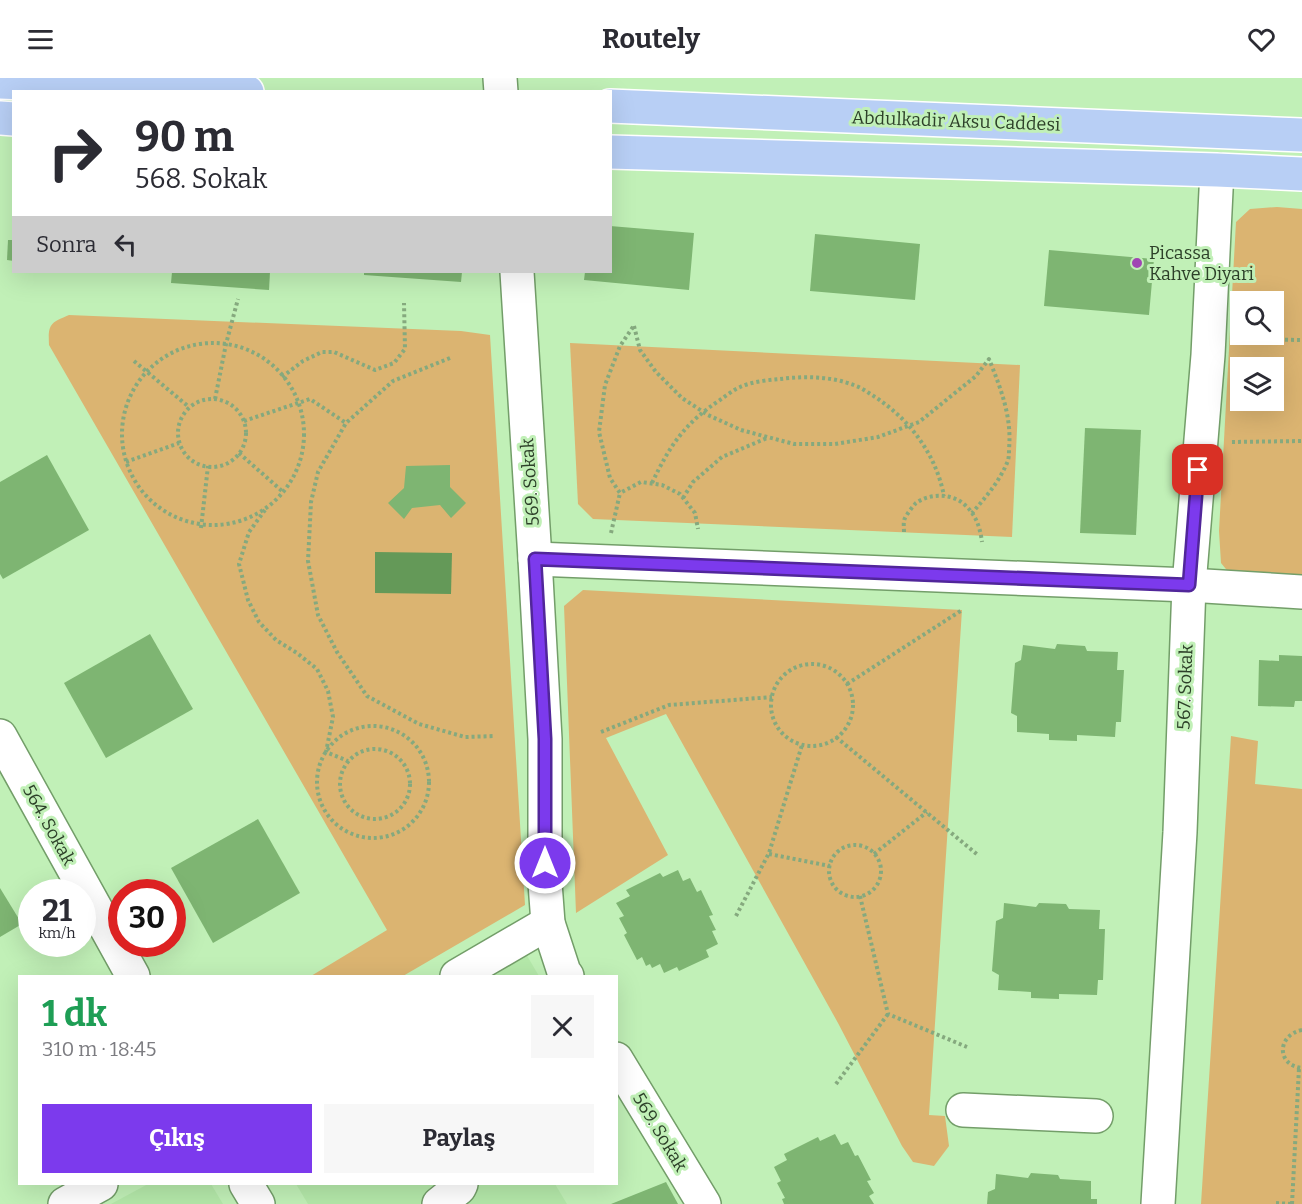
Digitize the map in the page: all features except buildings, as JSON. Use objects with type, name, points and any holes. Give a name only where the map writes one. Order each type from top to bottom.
[{"type":"main road","points":[[0,82],[198,90]]},
{"type":"main road","name":"Abdulkadir Aksu Caddesi","points":[[612,106],[1302,135]]},
{"type":"main road","points":[[612,152],[1302,174]]},
{"type":"street","name":"567. Sokak","points":[[1158,1204],[1180,832],[1189,585],[1209,339],[1217,170]]},
{"type":"street","name":"569. Sokak","points":[[517,273],[545,739],[545,884],[548,923],[566,975]]},
{"type":"street","points":[[535,559],[1189,585],[1302,592]]},
{"type":"street","name":"564. Sokak","points":[[0,736],[132,975]]},
{"type":"street","points":[[459,975],[548,923]]},
{"type":"street","name":"569. Sokak","points":[[618,1062],[704,1204]]},
{"type":"street","points":[[963,1110],[1096,1116]]},
{"type":"street","points":[[65,1204],[99,1185]]},
{"type":"street","points":[[247,1185],[258,1204]]},
{"type":"street","points":[[439,1204],[461,1185]]},
{"type":"path","points":[[215,399],[238,299]]},
{"type":"path","points":[[282,377],[322,352],[334,352],[375,370],[394,363],[405,349],[404,303]]},
{"type":"path","points":[[621,493],[610,478],[599,432],[605,385],[620,346],[634,326],[640,350],[656,372],[682,398],[703,412],[741,430],[794,444],[835,444],[878,437],[919,422],[976,376],[989,359],[1001,388],[1009,420],[1008,461],[997,482],[972,513]]},
{"type":"path","points":[[1209,339],[1302,340]]},
{"type":"path","points":[[220,342],[249,350],[274,366],[292,389],[303,417],[303,447],[294,476],[276,500],[250,517],[221,525],[201,526],[163,510],[140,489],[126,462],[122,432],[126,403],[141,377],[147,372],[163,357],[190,345],[220,342]]},
{"type":"path","points":[[450,358],[393,381],[346,423],[318,472],[311,502],[308,561],[318,615],[337,652],[367,696],[419,724],[465,737],[495,736]]},
{"type":"path","points":[[134,361],[189,407]]},
{"type":"path","points":[[652,483],[682,431],[703,412],[740,387],[770,380],[801,377],[826,378],[857,386],[889,406],[909,426],[928,452],[941,480],[944,496]]},
{"type":"path","points":[[204,399],[226,401],[235,407],[244,421],[246,438],[236,457],[216,467],[194,462],[185,454],[179,443],[178,432],[180,420],[189,407],[204,399]]},
{"type":"path","points":[[244,421],[310,399],[346,423]]},
{"type":"path","points":[[683,498],[693,482],[722,456],[767,437]]},
{"type":"path","points":[[1232,442],[1302,441]]},
{"type":"path","points":[[126,462],[179,443]]},
{"type":"path","points":[[238,453],[282,491]]},
{"type":"path","points":[[201,526],[208,466]]},
{"type":"path","points":[[611,533],[621,493],[641,482],[662,485],[680,494],[695,513],[698,529]]},
{"type":"path","points":[[904,532],[904,520],[916,503],[935,495],[944,496],[963,503],[972,513],[980,526],[982,542]]},
{"type":"path","points":[[268,506],[249,532],[239,564],[248,600],[259,622],[276,640],[318,669],[328,691],[333,717],[326,752],[317,773],[317,790],[322,807],[333,822],[347,832],[364,837],[382,838],[398,832],[412,821],[423,806],[429,787],[427,768],[419,750],[406,737],[389,728],[369,726],[351,730],[335,741],[326,752]]},
{"type":"path","points":[[847,684],[962,610]]},
{"type":"path","points":[[801,665],[827,666],[838,673],[847,684],[852,696],[852,710],[841,734],[830,742],[802,745],[790,739],[780,730],[773,718],[772,697],[779,680],[788,670],[801,665]]},
{"type":"path","points":[[601,732],[669,705],[772,697]]},
{"type":"path","points":[[836,737],[979,856]]},
{"type":"path","points":[[736,916],[769,854],[802,745]]},
{"type":"path","points":[[380,749],[400,760],[410,781],[409,792],[397,811],[387,817],[365,818],[346,805],[341,794],[340,783],[342,772],[348,761],[357,754],[380,749]]},
{"type":"path","points":[[326,752],[348,761]]},
{"type":"path","points":[[874,854],[927,812]]},
{"type":"path","points":[[860,845],[868,848],[874,854],[881,870],[876,886],[855,897],[846,895],[833,885],[830,866],[836,853],[843,848],[860,845]]},
{"type":"path","points":[[769,854],[830,866]]},
{"type":"path","points":[[836,1084],[888,1014],[860,896]]},
{"type":"path","points":[[888,1014],[967,1047]]},
{"type":"path","points":[[1276,1203],[1292,1204],[1300,1068],[1288,1062],[1283,1045],[1290,1034],[1302,1030]]},
{"type":"shaded area","points":[[1277,207],[1302,209],[1302,577],[1230,574],[1221,563],[1219,531],[1230,331],[1230,345],[1284,345],[1284,291],[1232,291],[1236,222],[1250,209]]},
{"type":"shaded area","points":[[69,315],[461,331],[490,335],[525,905],[405,975],[313,975],[387,930],[49,345],[51,325]]},
{"type":"shaded area","points":[[570,343],[1020,365],[1012,537],[593,519],[578,504]]},
{"type":"shaded area","points":[[375,552],[452,553],[451,594],[375,593]]},
{"type":"shaded area","points":[[583,590],[962,610],[929,1115],[945,1116],[949,1146],[934,1166],[913,1162],[902,1146],[838,1023],[666,714],[606,738],[668,855],[576,913],[564,606]]},
{"type":"shaded area","points":[[1231,736],[1258,741],[1255,784],[1302,789],[1302,1204],[1201,1204]]},
{"type":"shaded area","points":[[526,954],[538,975],[488,975]]},
{"type":"shaded area","points":[[146,1185],[212,1185],[223,1204],[111,1204]]},
{"type":"shaded area","points":[[297,1185],[556,1185],[567,1204],[308,1204]]},
{"type":"place","name":"Picassa Kahve Diyari","points":[[1137,263]]},
{"type":"route","points":[[545,863],[545,739],[535,559],[1189,585],[1198,470]]}]
